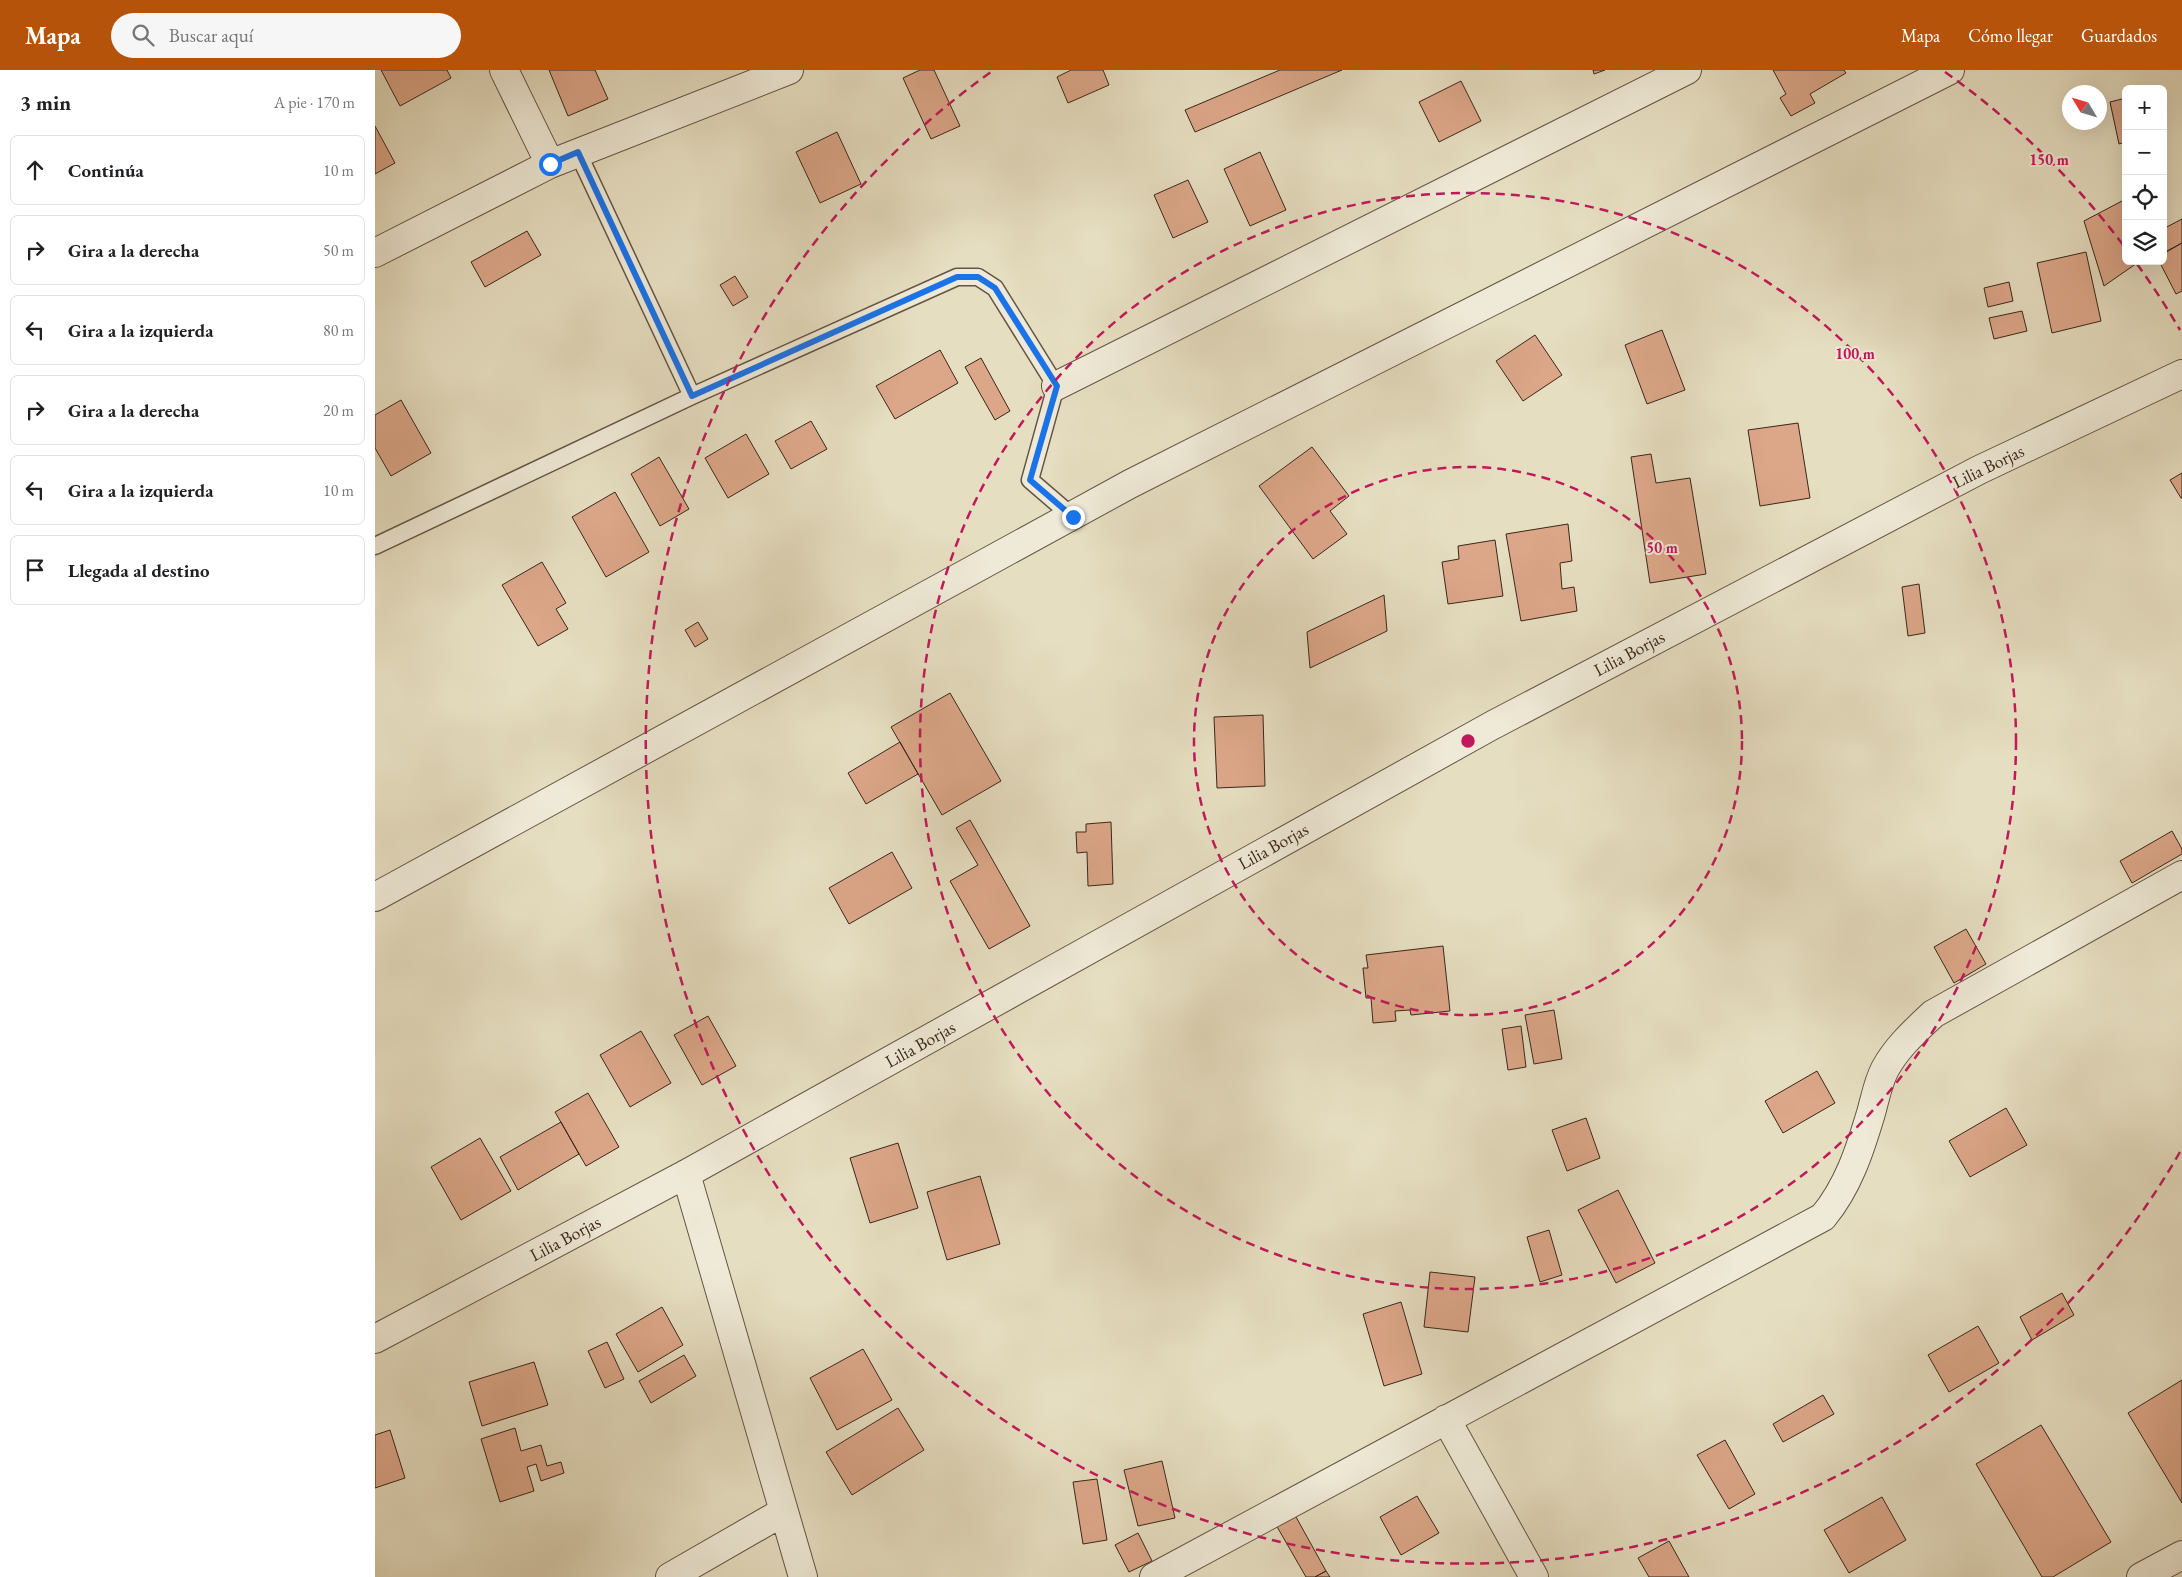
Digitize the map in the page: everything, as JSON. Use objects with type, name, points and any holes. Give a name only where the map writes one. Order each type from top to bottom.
[{"type":"street","points":[[505,70],[550,164]]},
{"type":"street","points":[[375,253],[550,164],[789,70]]},
{"type":"street","points":[[1057,386],[1687,70]]},
{"type":"street","points":[[375,897],[1073,517],[1130,484],[1950,70]]},
{"type":"street","name":"Lilia Borjas","points":[[375,1339],[686,1174],[1500,721],[1979,470],[2182,374]]},
{"type":"street","points":[[1154,1577],[1823,1217],[1839,1198],[1847,1179],[1864,1137],[1884,1070],[1907,1038],[1933,1014],[2182,876]]},
{"type":"street","points":[[686,1174],[803,1577]]},
{"type":"street","points":[[1446,1419],[1534,1577]]},
{"type":"street","points":[[670,1577],[783,1512]]},
{"type":"street","points":[[2141,1577],[2182,1555]]},
{"type":"lane","points":[[578,152],[692,396]]},
{"type":"lane","points":[[375,546],[692,396],[957,277],[978,277],[995,288],[1057,386],[1030,480],[1073,517]]},
{"type":"building","points":[[381,70],[447,70],[451,78],[400,106]]},
{"type":"building","points":[[549,70],[595,70],[608,99],[568,116]]},
{"type":"building","points":[[920,70],[934,70],[960,126],[931,139],[903,78]]},
{"type":"building","points":[[1071,70],[1103,70],[1109,85],[1068,103],[1057,77]]},
{"type":"building","points":[[1280,70],[1342,70],[1195,132],[1185,110]]},
{"type":"building","points":[[1593,70],[1605,70],[1594,74]]},
{"type":"building","points":[[1773,70],[1844,70],[1846,73],[1810,94],[1815,103],[1791,116],[1780,98],[1786,94]]},
{"type":"building","points":[[1461,81],[1481,121],[1439,142],[1419,102]]},
{"type":"building","points":[[2122,99],[2122,143],[2119,144],[2110,102]]},
{"type":"building","points":[[375,126],[395,163],[375,174]]},
{"type":"building","points":[[837,132],[861,184],[820,203],[796,152]]},
{"type":"building","points":[[1260,152],[1286,210],[1250,226],[1224,169]]},
{"type":"building","points":[[1188,180],[1208,222],[1173,238],[1154,195]]},
{"type":"building","points":[[2122,201],[2122,265],[2134,265],[2104,286],[2084,221]]},
{"type":"building","points":[[2182,219],[2182,243],[2167,251],[2167,227]]},
{"type":"building","points":[[527,231],[541,255],[485,287],[471,262]]},
{"type":"building","points":[[2182,243],[2182,291],[2176,294],[2161,265],[2167,265],[2167,252]]},
{"type":"building","points":[[2086,252],[2101,321],[2052,333],[2037,263]]},
{"type":"building","points":[[735,276],[748,297],[733,306],[720,285]]},
{"type":"building","points":[[2009,282],[2013,301],[1988,307],[1984,288]]},
{"type":"building","points":[[2022,311],[2027,331],[1994,339],[1989,318]]},
{"type":"building","points":[[1662,330],[1685,390],[1647,404],[1625,345]]},
{"type":"building","points":[[1535,335],[1562,375],[1523,401],[1496,361]]},
{"type":"building","points":[[940,350],[958,383],[895,419],[876,386]]},
{"type":"building","points":[[981,358],[1010,411],[995,420],[965,367]]},
{"type":"building","points":[[401,400],[431,453],[391,476],[375,448],[375,415]]},
{"type":"building","points":[[811,421],[827,449],[791,469],[775,441]]},
{"type":"building","points":[[1798,423],[1810,498],[1760,506],[1748,430]]},
{"type":"building","points":[[746,434],[769,474],[728,498],[705,458]]},
{"type":"building","points":[[1312,447],[1349,496],[1330,511],[1347,534],[1313,559],[1259,486]]},
{"type":"building","points":[[1651,454],[1656,483],[1690,478],[1706,574],[1650,583],[1631,457]]},
{"type":"building","points":[[659,457],[689,509],[660,526],[631,474]]},
{"type":"building","points":[[2182,473],[2182,498],[2181,498],[2170,480]]},
{"type":"building","points":[[615,492],[649,552],[606,577],[572,517]]},
{"type":"building","points":[[1568,524],[1572,561],[1560,563],[1562,589],[1574,587],[1577,611],[1521,621],[1506,534]]},
{"type":"building","points":[[1495,540],[1503,596],[1448,604],[1442,562],[1459,559],[1458,546]]},
{"type":"building","points":[[542,562],[566,603],[556,609],[568,629],[538,646],[502,585]]},
{"type":"building","points":[[1919,584],[1925,633],[1908,636],[1902,587]]},
{"type":"building","points":[[1384,595],[1387,631],[1310,668],[1307,632]]},
{"type":"building","points":[[698,622],[708,639],[695,647],[685,630]]},
{"type":"building","points":[[950,693],[1001,781],[942,815],[891,727]]},
{"type":"building","points":[[1263,715],[1265,786],[1217,788],[1214,717]]},
{"type":"building","points":[[900,742],[918,774],[866,804],[848,773]]},
{"type":"building","points":[[970,820],[1030,926],[989,949],[950,881],[978,865],[956,828]]},
{"type":"building","points":[[1111,822],[1113,884],[1088,886],[1087,852],[1077,853],[1076,832],[1086,832],[1086,824]]},
{"type":"building","points":[[2172,831],[2182,849],[2182,854],[2132,883],[2120,861]]},
{"type":"building","points":[[892,852],[912,888],[849,924],[829,888]]},
{"type":"building","points":[[1966,929],[1986,964],[1954,983],[1934,947]]},
{"type":"building","points":[[1443,946],[1450,1011],[1411,1015],[1410,1010],[1395,1011],[1396,1021],[1373,1023],[1371,998],[1366,998],[1363,968],[1368,968],[1366,955]]},
{"type":"building","points":[[1554,1010],[1562,1059],[1534,1064],[1525,1015]]},
{"type":"building","points":[[708,1016],[736,1066],[702,1085],[674,1035]]},
{"type":"building","points":[[1521,1026],[1526,1067],[1508,1070],[1502,1029]]},
{"type":"building","points":[[641,1031],[671,1083],[630,1107],[600,1055]]},
{"type":"building","points":[[1817,1071],[1835,1103],[1783,1133],[1765,1101]]},
{"type":"building","points":[[588,1093],[619,1147],[586,1166],[555,1112]]},
{"type":"building","points":[[2006,1108],[2027,1145],[1970,1177],[1949,1141]]},
{"type":"building","points":[[1586,1118],[1600,1158],[1567,1171],[1552,1130]]},
{"type":"building","points":[[561,1122],[579,1154],[518,1190],[500,1157]]},
{"type":"building","points":[[480,1138],[511,1191],[461,1220],[431,1167]]},
{"type":"building","points":[[898,1143],[918,1208],[870,1223],[850,1158]]},
{"type":"building","points":[[980,1176],[1000,1244],[947,1260],[927,1192]]},
{"type":"building","points":[[1618,1190],[1655,1263],[1616,1283],[1578,1210]]},
{"type":"building","points":[[1549,1230],[1562,1275],[1540,1282],[1527,1237]]},
{"type":"building","points":[[1430,1272],[1475,1277],[1468,1332],[1424,1327]]},
{"type":"building","points":[[2062,1293],[2074,1315],[2032,1340],[2020,1317]]},
{"type":"building","points":[[1401,1302],[1422,1374],[1384,1386],[1363,1314]]},
{"type":"building","points":[[662,1307],[683,1345],[638,1372],[616,1334]]},
{"type":"building","points":[[1978,1326],[1999,1363],[1949,1392],[1928,1355]]},
{"type":"building","points":[[607,1342],[624,1379],[605,1388],[588,1351]]},
{"type":"building","points":[[863,1349],[892,1400],[837,1430],[810,1378]]},
{"type":"building","points":[[684,1355],[696,1376],[651,1403],[639,1381]]},
{"type":"building","points":[[534,1362],[548,1405],[482,1426],[469,1382]]},
{"type":"building","points":[[2182,1380],[2182,1503],[2128,1413]]},
{"type":"building","points":[[1823,1395],[1834,1414],[1783,1442],[1773,1424]]},
{"type":"building","points":[[898,1408],[924,1450],[852,1495],[826,1452]]},
{"type":"building","points":[[2041,1425],[2111,1542],[2053,1577],[2042,1577],[1976,1464]]},
{"type":"building","points":[[515,1428],[521,1451],[541,1445],[547,1466],[561,1462],[564,1473],[541,1481],[536,1464],[527,1467],[534,1491],[500,1502],[481,1439]]},
{"type":"building","points":[[390,1430],[405,1478],[375,1488],[375,1435]]},
{"type":"building","points":[[1725,1440],[1755,1494],[1729,1509],[1697,1455]]},
{"type":"building","points":[[1162,1461],[1175,1518],[1138,1526],[1124,1470]]},
{"type":"building","points":[[1097,1479],[1107,1540],[1083,1544],[1073,1482]]},
{"type":"building","points":[[1417,1496],[1439,1533],[1401,1555],[1380,1517]]},
{"type":"building","points":[[1882,1497],[1906,1540],[1849,1573],[1824,1530]]},
{"type":"building","points":[[1291,1508],[1326,1571],[1315,1577],[1306,1577],[1272,1518]]},
{"type":"building","points":[[1138,1533],[1152,1561],[1129,1572],[1115,1545]]},
{"type":"building","points":[[1669,1541],[1689,1577],[1649,1577],[1638,1558]]},
{"type":"building","points":[[1326,1571],[1330,1577],[1315,1577]]},
{"type":"route","points":[[550,164],[578,152],[692,396],[957,277],[978,277],[995,288],[1057,386],[1030,480],[1073,517]]}]
